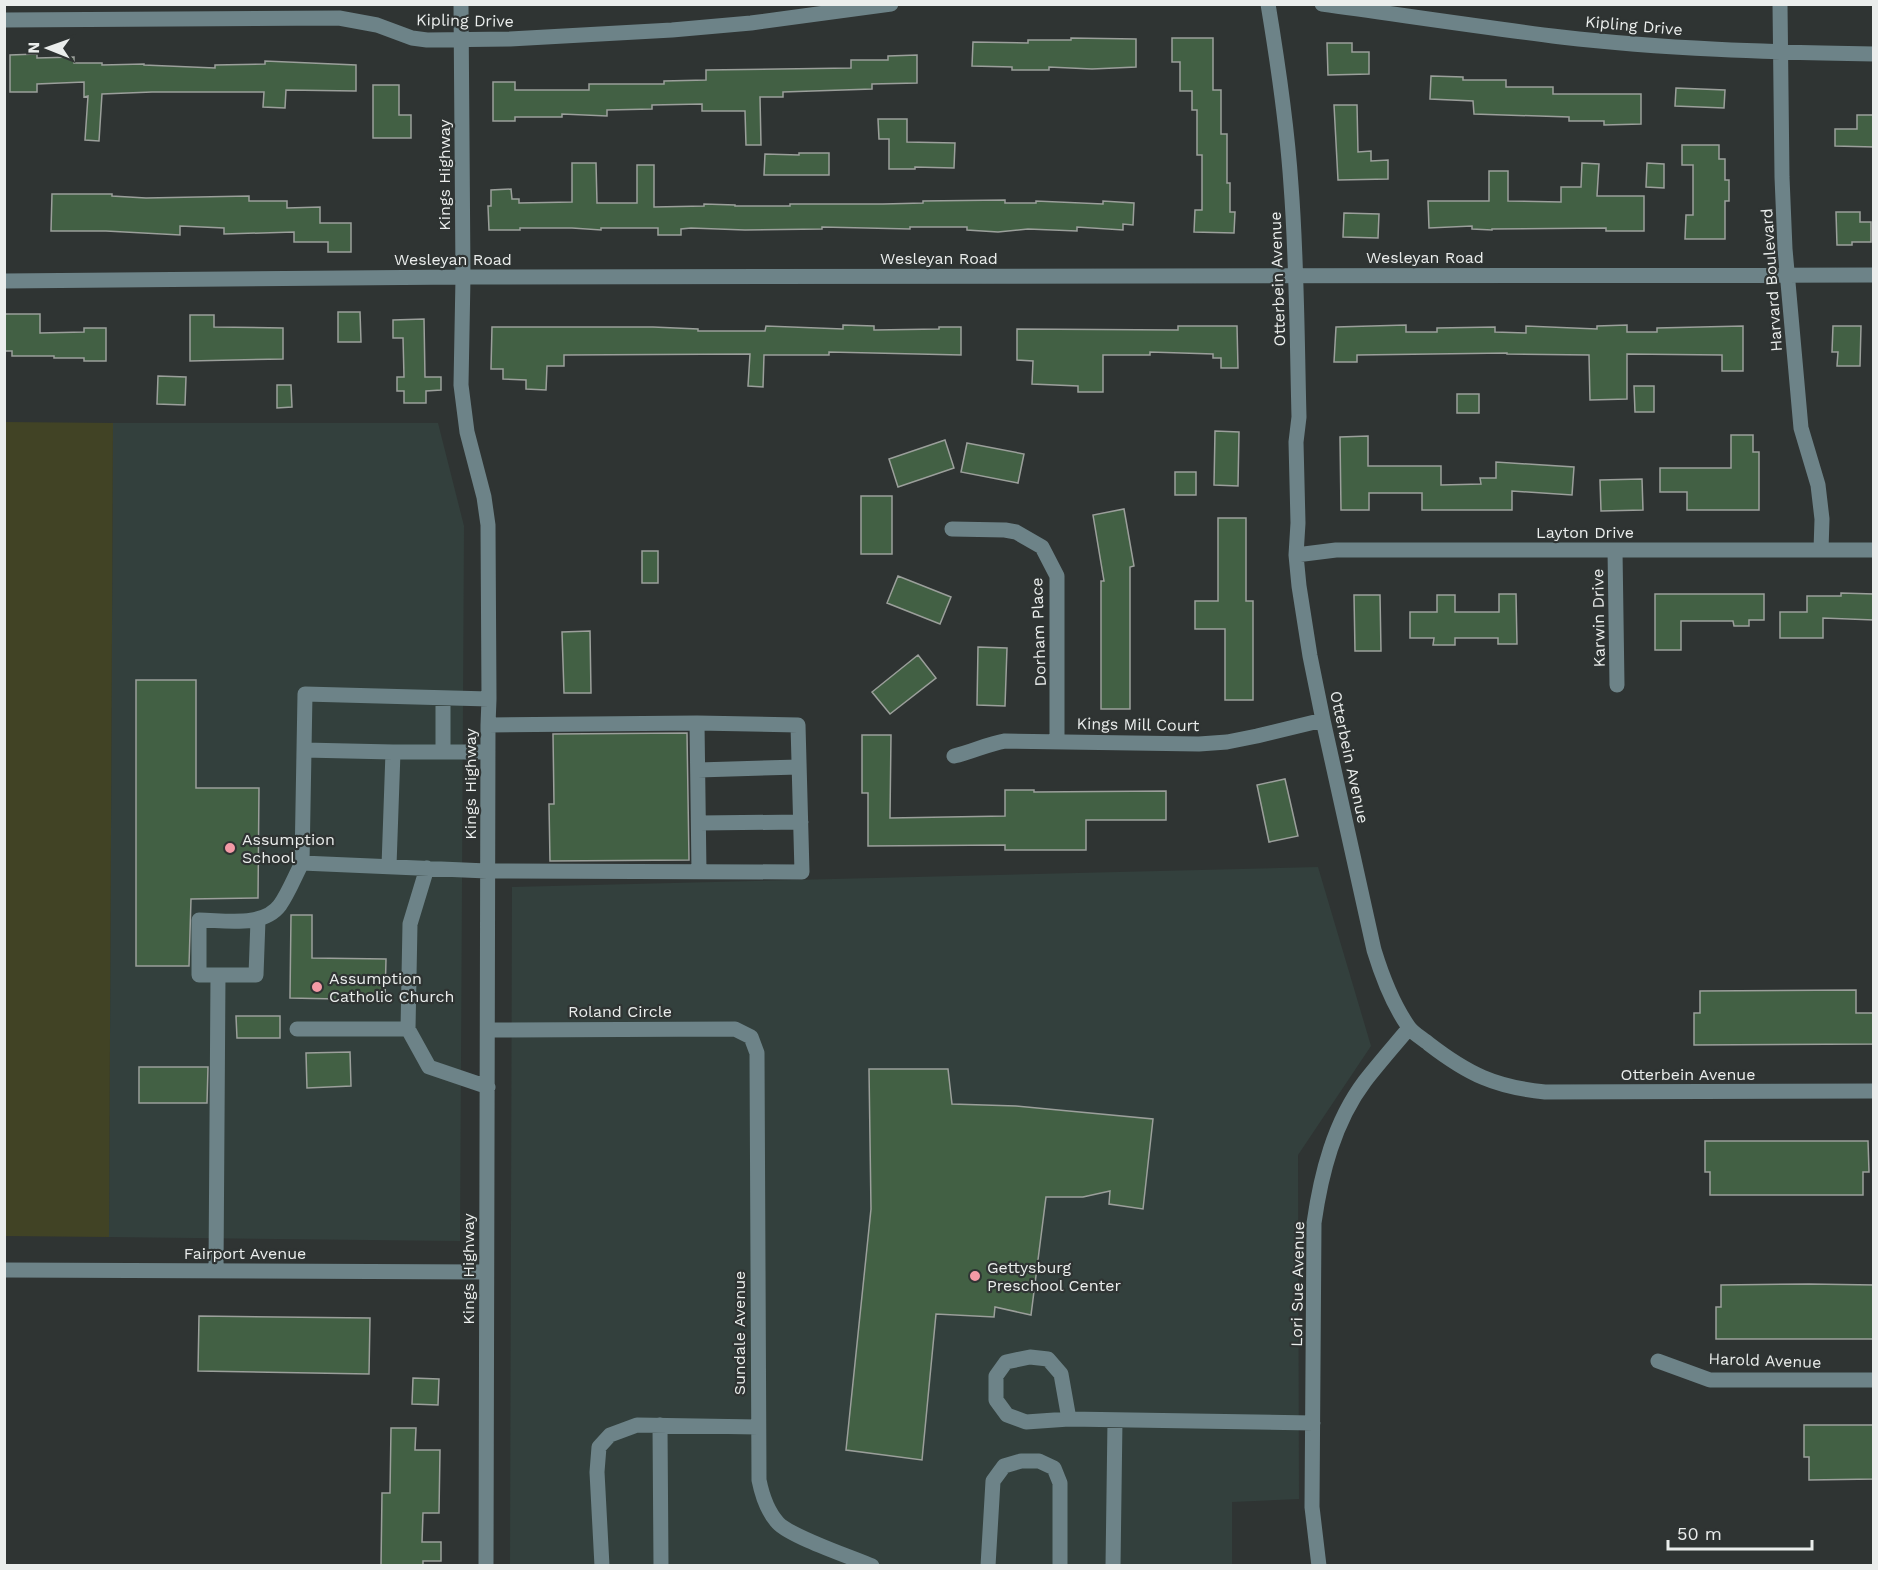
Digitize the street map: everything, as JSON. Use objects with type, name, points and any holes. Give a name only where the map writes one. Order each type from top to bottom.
[{"type":"street","name":"Kings Highway","points":[[461,4],[462,395],[467,432],[484,497],[488,525],[486,1566]]},
{"type":"street","name":"Kipling Drive","points":[[4,20],[339,18],[377,25],[412,38],[510,39],[751,23],[891,4]]},
{"type":"street","name":"Otterbein Avenue","points":[[1268,4],[1291,182],[1296,275],[1299,417],[1296,442],[1298,523],[1296,555],[1310,656],[1323,720],[1374,950],[1389,993],[1409,1028],[1454,1064],[1482,1078],[1519,1089],[1545,1092],[1874,1091]]},
{"type":"street","name":"Kipling Drive","points":[[1322,4],[1562,37],[1660,46],[1874,54]]},
{"type":"street","name":"Harvard Boulevard","points":[[1780,4],[1782,177],[1788,275],[1801,428],[1818,485],[1822,519],[1821,550]]},
{"type":"street","name":"Wesleyan Road","points":[[4,281],[463,277],[1874,275]]},
{"type":"street","name":"Dorham Place","points":[[952,529],[1016,532],[1042,547],[1053,565],[1056,576],[1057,741]]},
{"type":"street","name":"Layton Drive","points":[[1296,555],[1336,550],[1874,550]]},
{"type":"street","name":"Karwin Drive","points":[[1615,550],[1617,685]]},
{"type":"street","points":[[258,920],[256,975],[199,975],[199,920],[258,920],[270,914],[279,906],[302,863],[305,694],[489,699]]},
{"type":"street","points":[[442,698],[443,752]]},
{"type":"street","name":"Kings Mill Court","points":[[954,756],[973,752],[989,743],[1057,741],[1199,744],[1227,742],[1323,720]]},
{"type":"street","points":[[302,863],[487,871],[802,872],[798,725],[697,723],[488,725]]},
{"type":"street","points":[[697,723],[699,872]]},
{"type":"street","points":[[304,750],[488,752]]},
{"type":"street","points":[[389,866],[393,752]]},
{"type":"street","points":[[698,770],[799,767]]},
{"type":"street","points":[[699,823],[801,822]]},
{"type":"street","points":[[427,868],[410,924],[408,1029],[429,1067],[488,1087]]},
{"type":"street","points":[[216,1271],[218,975]]},
{"type":"street","name":"Lori Sue Avenue","points":[[1319,1566],[1312,1507],[1314,1223],[1318,1194],[1328,1156],[1352,1101],[1409,1028]]},
{"type":"street","points":[[297,1029],[408,1029]]},
{"type":"street","name":"Roland Circle","points":[[488,1030],[735,1029],[751,1037]]},
{"type":"street","name":"Sundale Avenue","points":[[751,1037],[757,1053],[759,1480],[767,1506],[778,1524],[872,1566]]},
{"type":"street","name":"Fairport Avenue","points":[[4,1270],[486,1272]]},
{"type":"street","points":[[1069,1419],[1061,1374],[1048,1359],[1030,1357],[1006,1362],[996,1376],[996,1400],[1007,1415],[1026,1422],[1069,1419],[1313,1423]]},
{"type":"street","name":"Harold Avenue","points":[[1658,1361],[1710,1380],[1874,1380]]},
{"type":"street","points":[[1113,1566],[1115,1420]]},
{"type":"street","points":[[602,1566],[597,1472],[599,1447],[610,1435],[637,1425],[758,1427]]},
{"type":"street","points":[[660,1425],[661,1566]]},
{"type":"street","points":[[987,1566],[993,1481],[1004,1466],[1022,1461],[1040,1461],[1054,1468],[1060,1483],[1060,1566]]},
{"type":"shaded area","points":[[113,423],[438,423],[464,526],[460,1241],[109,1237]]},
{"type":"shaded area","points":[[1318,867],[1371,1046],[1298,1155],[1299,1499],[1232,1502],[1232,1565],[510,1566],[512,887]]},
{"type":"green space","points":[[5,422],[113,423],[109,1237],[5,1236]]},
{"type":"building","points":[[1071,38],[1136,39],[1136,67],[1092,69],[1049,67],[1049,70],[1012,70],[1012,67],[972,66],[973,42],[1028,43],[1028,40],[1071,40]]},
{"type":"building","points":[[1172,38],[1213,38],[1213,90],[1221,90],[1221,134],[1227,134],[1227,183],[1230,183],[1230,212],[1235,212],[1234,233],[1194,232],[1195,210],[1202,210],[1202,155],[1197,155],[1197,110],[1192,110],[1192,91],[1180,91],[1180,62],[1172,62]]},
{"type":"building","points":[[1327,43],[1352,43],[1352,52],[1369,52],[1369,74],[1328,75]]},
{"type":"building","points":[[37,54],[37,58],[74,57],[74,63],[102,63],[102,65],[144,64],[215,68],[215,65],[265,64],[265,61],[356,65],[356,91],[286,90],[285,108],[263,107],[264,92],[102,94],[99,141],[85,140],[88,96],[84,97],[84,82],[37,84],[37,92],[10,92],[10,55]]},
{"type":"building","points":[[917,55],[917,83],[872,84],[872,89],[783,92],[783,97],[760,97],[761,145],[746,145],[745,111],[702,111],[702,104],[652,105],[652,109],[607,110],[607,116],[562,114],[562,117],[515,117],[515,121],[493,121],[493,82],[515,82],[515,90],[589,90],[589,84],[664,84],[664,81],[706,80],[706,70],[851,68],[851,60],[888,60],[888,56]]},
{"type":"building","points":[[1431,76],[1463,77],[1463,80],[1506,80],[1506,87],[1553,87],[1553,94],[1641,94],[1641,124],[1604,125],[1604,121],[1569,121],[1569,117],[1474,114],[1473,101],[1430,99]]},
{"type":"building","points":[[373,85],[399,85],[399,115],[411,115],[411,138],[373,138]]},
{"type":"building","points":[[1676,88],[1725,90],[1724,108],[1675,106]]},
{"type":"building","points":[[1334,105],[1357,105],[1358,152],[1371,151],[1371,161],[1388,160],[1388,179],[1338,180]]},
{"type":"building","points":[[1857,115],[1874,115],[1874,147],[1835,146],[1835,129],[1857,129]]},
{"type":"building","points":[[878,119],[907,119],[907,142],[955,143],[954,168],[889,169],[889,139],[879,139]]},
{"type":"building","points":[[1682,145],[1719,145],[1719,159],[1725,159],[1725,180],[1729,180],[1729,201],[1725,201],[1725,239],[1685,239],[1686,215],[1693,215],[1693,165],[1682,165]]},
{"type":"building","points":[[799,153],[829,153],[829,175],[764,175],[765,154],[799,155]]},
{"type":"building","points":[[572,163],[596,163],[597,203],[637,203],[637,165],[654,165],[654,207],[704,206],[704,204],[790,206],[790,204],[1005,200],[1005,203],[1036,203],[1036,201],[1103,204],[1103,201],[1134,203],[1133,225],[1123,224],[1123,230],[1077,227],[1077,231],[1028,229],[998,232],[967,230],[967,227],[910,227],[910,229],[822,227],[822,229],[745,230],[691,228],[681,229],[681,235],[658,235],[658,228],[489,230],[488,206],[491,206],[491,190],[511,189],[512,199],[519,199],[519,203],[572,202]]},
{"type":"building","points":[[1582,163],[1599,164],[1597,196],[1644,196],[1644,231],[1606,231],[1606,228],[1492,230],[1472,229],[1472,226],[1429,228],[1428,201],[1489,201],[1489,171],[1508,171],[1508,201],[1561,202],[1561,187],[1581,187]]},
{"type":"building","points":[[1647,163],[1664,164],[1664,188],[1646,187]]},
{"type":"building","points":[[52,194],[112,194],[112,196],[146,198],[249,196],[249,201],[287,201],[287,208],[320,207],[320,223],[351,223],[351,252],[328,252],[328,242],[294,242],[294,232],[224,234],[224,228],[180,226],[180,235],[51,231]]},
{"type":"building","points":[[1836,212],[1860,212],[1860,222],[1871,222],[1871,242],[1837,245]]},
{"type":"building","points":[[1344,213],[1379,214],[1378,238],[1343,237]]},
{"type":"building","points":[[338,312],[360,312],[361,342],[338,342]]},
{"type":"building","points":[[4,314],[40,314],[40,333],[84,332],[84,328],[106,328],[106,361],[84,361],[84,358],[54,358],[54,356],[12,356],[12,351],[4,351]]},
{"type":"building","points":[[190,315],[214,315],[214,327],[283,328],[283,359],[190,361]]},
{"type":"building","points":[[424,319],[425,377],[441,377],[441,390],[426,391],[426,403],[404,403],[404,391],[397,391],[397,377],[404,377],[403,338],[393,338],[393,320]]},
{"type":"building","points":[[843,325],[874,326],[874,330],[961,327],[961,355],[829,352],[829,355],[764,355],[763,387],[748,386],[750,354],[564,355],[564,366],[547,366],[546,390],[526,389],[526,380],[503,379],[503,369],[491,369],[492,327],[653,327],[698,329],[698,331],[765,331],[766,326],[843,329]]},
{"type":"building","points":[[1406,325],[1406,332],[1437,332],[1437,328],[1495,327],[1495,332],[1526,333],[1526,326],[1597,329],[1597,326],[1627,325],[1627,332],[1657,332],[1657,328],[1743,326],[1743,371],[1722,371],[1722,355],[1627,354],[1627,399],[1590,400],[1589,355],[1507,353],[1357,355],[1357,362],[1334,362],[1336,327]]},
{"type":"building","points":[[1178,326],[1237,326],[1238,368],[1221,368],[1221,358],[1213,358],[1213,354],[1150,352],[1150,355],[1103,355],[1103,392],[1078,392],[1078,386],[1032,384],[1033,361],[1017,360],[1017,329],[1178,330]]},
{"type":"building","points":[[1833,326],[1861,326],[1860,366],[1837,366],[1838,352],[1832,352]]},
{"type":"building","points":[[158,376],[186,377],[185,405],[157,404]]},
{"type":"building","points":[[277,385],[291,385],[292,407],[277,408]]},
{"type":"building","points":[[1634,386],[1654,386],[1654,412],[1635,412]]},
{"type":"building","points":[[1457,394],[1479,394],[1479,413],[1457,413]]},
{"type":"building","points":[[1215,431],[1239,432],[1238,486],[1214,485]]},
{"type":"building","points":[[1731,435],[1753,435],[1753,452],[1759,452],[1759,510],[1687,510],[1687,492],[1660,492],[1660,468],[1731,468]]},
{"type":"building","points":[[1368,436],[1368,466],[1441,466],[1441,485],[1481,484],[1480,478],[1496,478],[1496,462],[1574,467],[1572,495],[1512,491],[1512,510],[1422,510],[1422,493],[1369,493],[1369,510],[1341,510],[1340,437]]},
{"type":"building","points":[[945,440],[954,468],[898,487],[889,459]]},
{"type":"building","points":[[967,443],[1024,454],[1018,483],[961,472]]},
{"type":"building","points":[[1175,472],[1196,472],[1196,495],[1175,495]]},
{"type":"building","points":[[1642,479],[1643,510],[1601,511],[1600,480]]},
{"type":"building","points":[[861,496],[892,496],[892,554],[861,554]]},
{"type":"building","points":[[1124,509],[1134,566],[1130,567],[1130,709],[1101,709],[1101,581],[1104,581],[1093,515]]},
{"type":"building","points":[[1218,518],[1246,518],[1246,601],[1253,601],[1253,700],[1225,700],[1225,629],[1195,629],[1195,601],[1218,601]]},
{"type":"building","points":[[642,551],[658,551],[658,583],[642,583]]},
{"type":"building","points":[[898,576],[951,597],[940,624],[887,603]]},
{"type":"building","points":[[1841,593],[1874,594],[1874,620],[1823,618],[1823,638],[1780,638],[1780,612],[1807,612],[1807,596],[1841,596]]},
{"type":"building","points":[[1499,594],[1516,594],[1517,644],[1498,644],[1498,638],[1455,638],[1455,645],[1433,645],[1434,638],[1410,638],[1410,612],[1437,612],[1437,595],[1455,595],[1455,612],[1499,612]]},
{"type":"building","points":[[1655,594],[1764,594],[1764,620],[1749,620],[1749,626],[1734,626],[1733,621],[1681,621],[1681,650],[1655,650]]},
{"type":"building","points":[[1354,595],[1380,595],[1381,651],[1355,651]]},
{"type":"building","points":[[590,631],[591,693],[564,693],[562,632]]},
{"type":"building","points":[[978,647],[1007,648],[1005,706],[977,705]]},
{"type":"building","points":[[918,655],[936,678],[890,714],[872,692]]},
{"type":"building","points":[[136,680],[196,680],[196,788],[259,788],[258,898],[191,899],[189,966],[136,966]]},
{"type":"building","points":[[687,733],[689,860],[550,861],[549,804],[554,804],[553,734]]},
{"type":"building","points":[[862,735],[891,735],[890,818],[1005,816],[1005,790],[1034,790],[1034,792],[1166,791],[1166,820],[1086,820],[1086,850],[1005,850],[1005,845],[868,846],[868,793],[862,793]]},
{"type":"building","points":[[1285,779],[1298,836],[1269,842],[1257,785]]},
{"type":"building","points":[[291,915],[312,915],[312,958],[386,959],[385,1000],[290,998]]},
{"type":"building","points":[[1856,990],[1856,1013],[1874,1013],[1874,1044],[1694,1045],[1694,1013],[1700,1013],[1700,991]]},
{"type":"building","points":[[236,1016],[280,1016],[280,1038],[237,1038]]},
{"type":"building","points":[[350,1052],[351,1086],[307,1088],[306,1053]]},
{"type":"building","points":[[139,1067],[208,1067],[207,1103],[139,1103]]},
{"type":"building","points":[[869,1069],[948,1069],[952,1104],[1016,1106],[1153,1119],[1143,1209],[1109,1204],[1110,1191],[1083,1197],[1046,1197],[1031,1315],[995,1307],[994,1317],[936,1314],[922,1460],[846,1450],[871,1209]]},
{"type":"building","points":[[1705,1141],[1868,1141],[1869,1172],[1863,1172],[1863,1195],[1710,1195],[1710,1172],[1705,1172]]},
{"type":"building","points":[[1721,1285],[1874,1285],[1874,1339],[1716,1339],[1716,1307],[1721,1307]]},
{"type":"building","points":[[199,1316],[370,1318],[369,1374],[198,1371]]},
{"type":"building","points":[[413,1378],[439,1379],[438,1405],[412,1404]]},
{"type":"building","points":[[1804,1425],[1874,1425],[1874,1479],[1809,1480],[1809,1457],[1804,1457]]},
{"type":"building","points":[[391,1428],[416,1428],[415,1450],[440,1450],[439,1513],[423,1513],[422,1542],[441,1542],[441,1561],[423,1561],[423,1566],[381,1566],[382,1493],[390,1493]]},
{"type":"place","name":"Assumption School","points":[[230,848]]},
{"type":"place","name":"Assumption Catholic Church","points":[[317,987]]},
{"type":"place","name":"Gettysburg Preschool Center","points":[[975,1276]]}]
